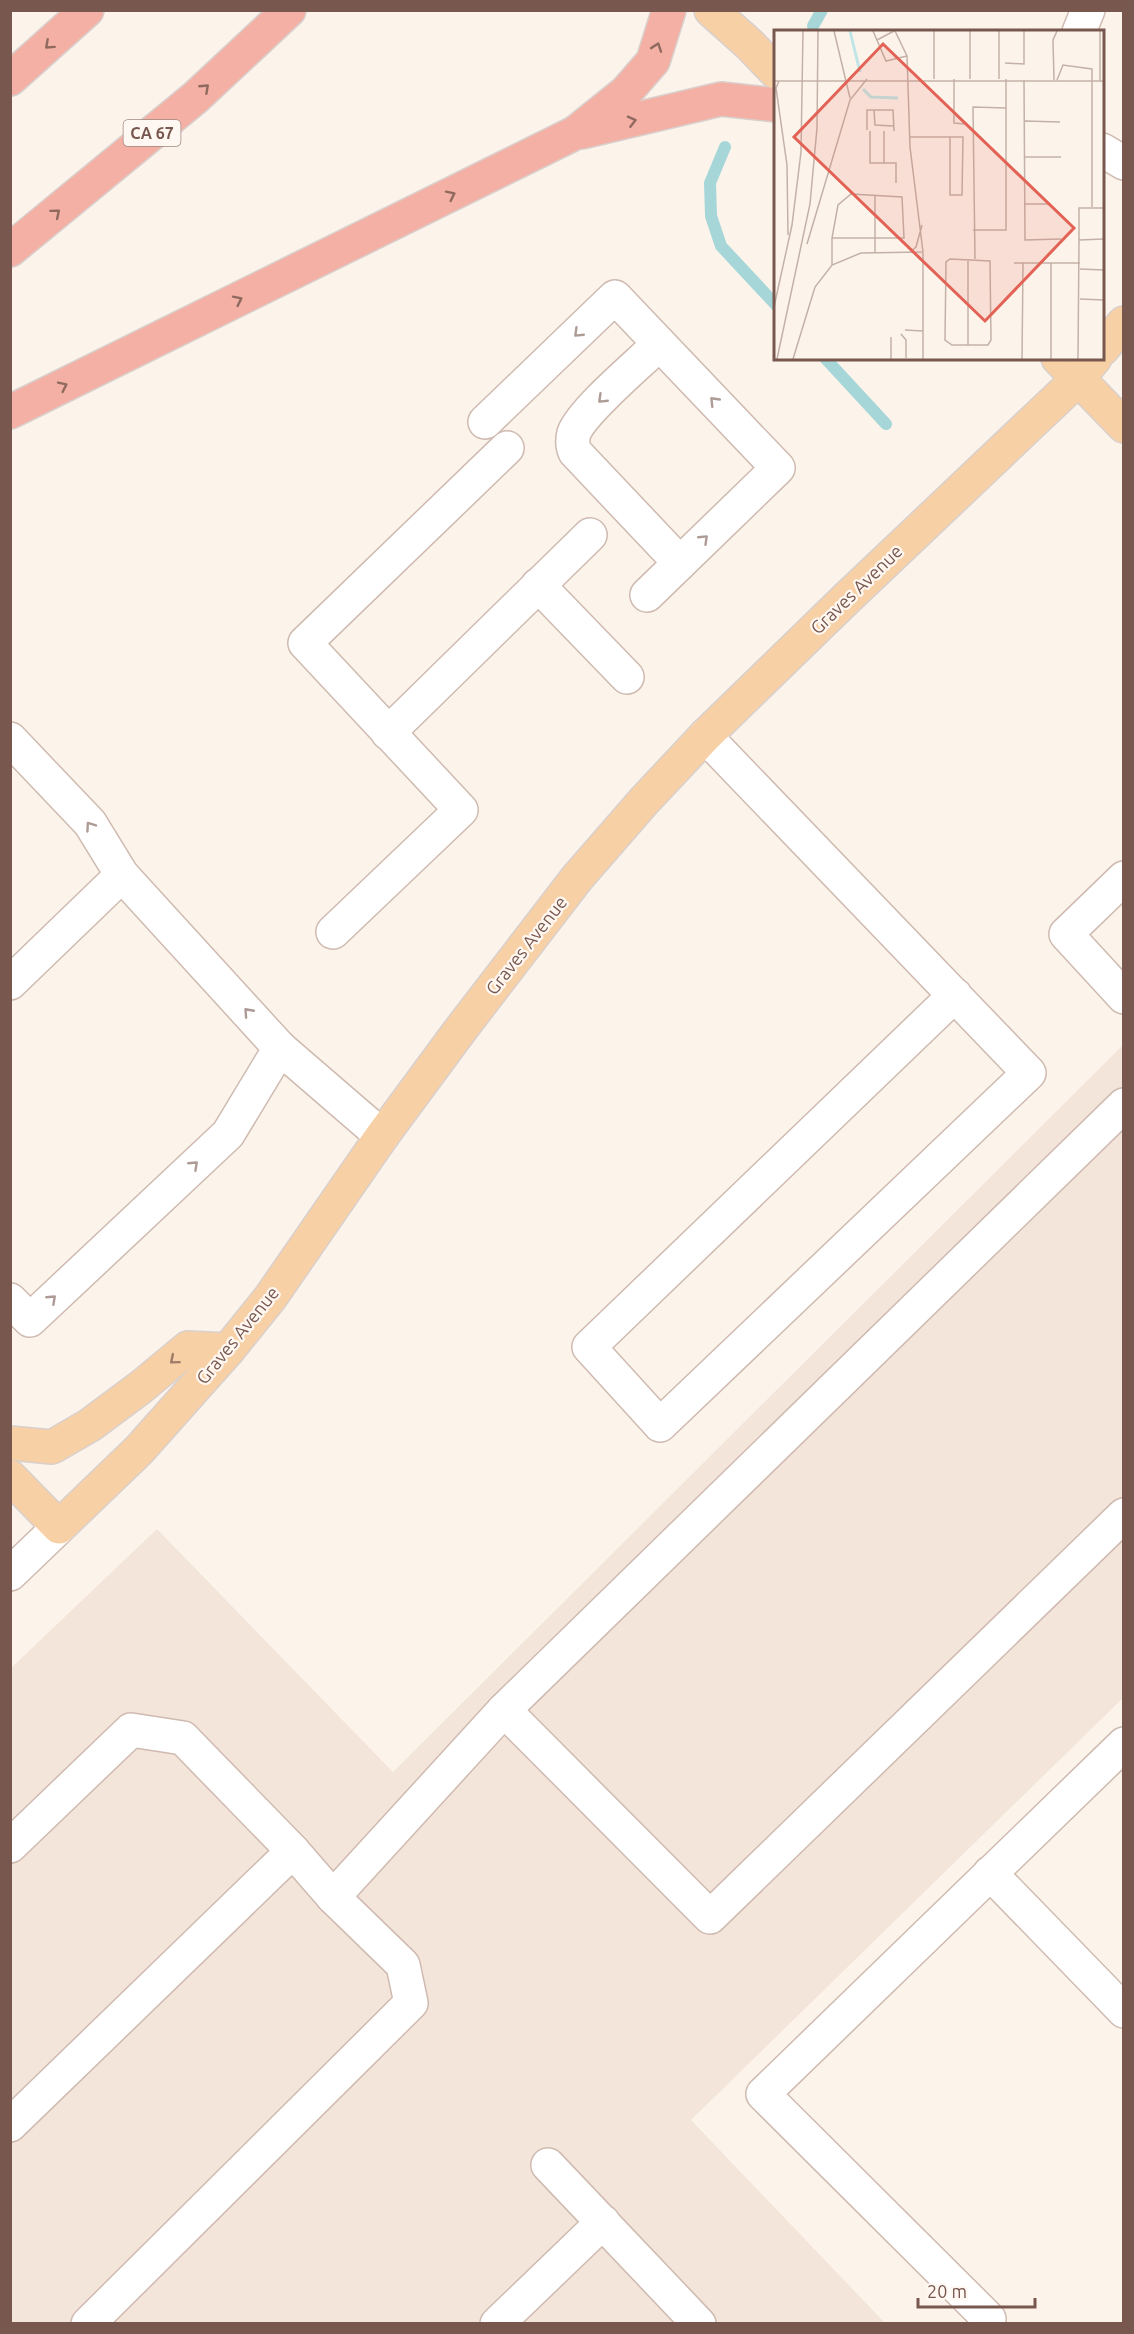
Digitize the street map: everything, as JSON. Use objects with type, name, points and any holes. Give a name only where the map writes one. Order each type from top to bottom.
[{"type":"highway","points":[[10,79],[87,10]]},
{"type":"highway","name":"CA 67","points":[[10,250],[195,97],[289,10]]},
{"type":"highway","points":[[10,412],[575,133],[626,92],[652,61],[669,10]]},
{"type":"highway","points":[[575,133],[722,99],[774,105]]},
{"type":"main road","points":[[711,10],[774,70]]},
{"type":"main road","points":[[1104,347],[1124,323]]},
{"type":"main road","points":[[1077,365],[1124,426]]},
{"type":"main road","name":"Graves Avenue","points":[[59,1527],[139,1450],[228,1350],[270,1298],[382,1136],[577,878],[644,801],[705,736],[901,545],[1077,365]]},
{"type":"main road","points":[[10,1443],[52,1447],[90,1425],[141,1388],[188,1348],[228,1350]]},
{"type":"main road","points":[[10,1477],[59,1527]]},
{"type":"street","points":[[1080,30],[1088,10]]},
{"type":"street","points":[[1104,151],[1124,163]]},
{"type":"street","points":[[485,422],[615,297],[777,468],[647,595]]},
{"type":"street","points":[[659,344],[585,416],[573,435],[572,444],[575,452],[680,563]]},
{"type":"street","points":[[333,932],[461,810],[305,643],[507,448]]},
{"type":"street","points":[[388,733],[590,535]]},
{"type":"street","points":[[538,585],[627,677]]},
{"type":"street","points":[[705,736],[955,995],[1029,1073],[660,1425],[589,1347],[955,995]]},
{"type":"street","points":[[10,739],[90,823],[122,875],[280,1048],[382,1136]]},
{"type":"street","points":[[10,983],[122,875]]},
{"type":"street","points":[[1124,879],[1066,934],[1124,997]]},
{"type":"street","points":[[10,1300],[30,1320],[228,1134],[280,1048]]},
{"type":"street","points":[[333,1897],[504,1710],[1124,1105]]},
{"type":"street","points":[[504,1710],[710,1917],[1124,1515]]},
{"type":"street","points":[[10,1574],[59,1527]]},
{"type":"street","points":[[10,1846],[131,1730],[183,1738],[293,1851],[333,1897],[403,1965],[411,2003],[88,2324]]},
{"type":"street","points":[[988,2319],[763,2094],[1124,1744]]},
{"type":"street","points":[[10,2125],[293,1851]]},
{"type":"street","points":[[990,1873],[1124,2010]]},
{"type":"street","points":[[548,2165],[699,2324]]},
{"type":"street","points":[[497,2324],[603,2222]]},
{"type":"shaded area","points":[[1123,1045],[1123,1698],[691,2120],[885,2323],[11,2324],[11,1668],[157,1529],[393,1772]]},
{"type":"waterway","points":[[813,26],[822,10]]},
{"type":"waterway","points":[[725,147],[710,183],[711,216],[721,246],[774,303]]},
{"type":"waterway","points":[[827,360],[886,424]]}]
